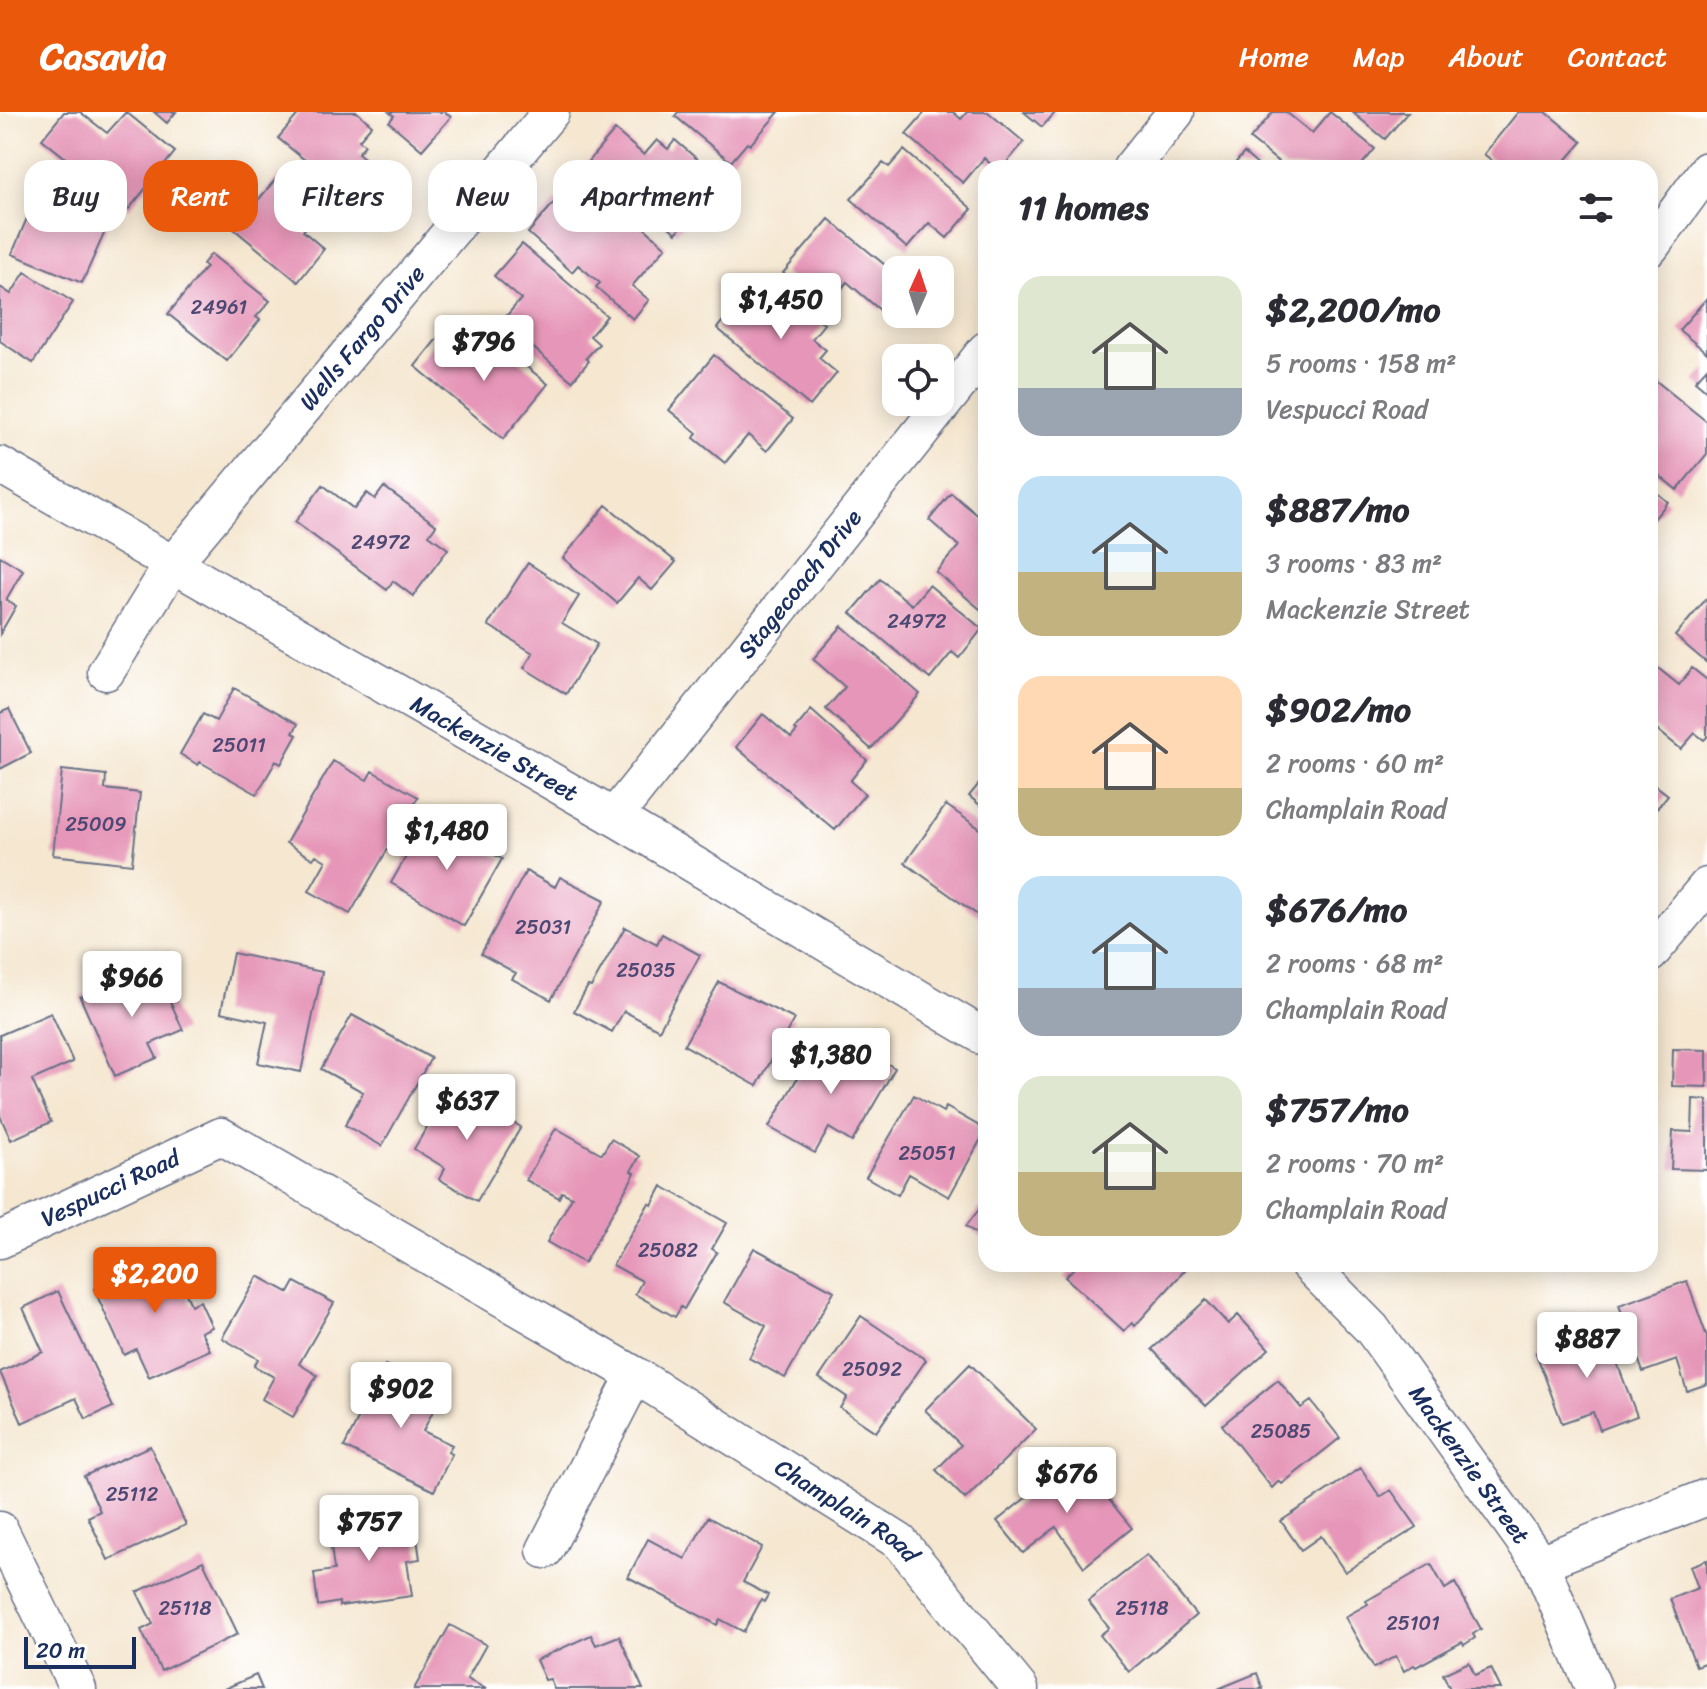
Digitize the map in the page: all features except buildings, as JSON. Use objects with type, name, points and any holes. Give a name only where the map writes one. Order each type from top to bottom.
[{"type":"street","name":"Wells Fargo Drive","points":[[106,672],[172,565],[551,112]]},
{"type":"street","points":[[1137,160],[1176,112]]},
{"type":"street","points":[[1658,237],[1707,170]]},
{"type":"street","name":"Stagecoach Drive","points":[[614,817],[978,360]]},
{"type":"street","name":"Mackenzie Street","points":[[0,465],[614,817],[978,1033]]},
{"type":"street","points":[[1658,944],[1707,886]]},
{"type":"street","name":"Vespucci Road","points":[[0,1240],[221,1136]]},
{"type":"street","name":"Champlain Road","points":[[221,1136],[635,1375],[900,1542],[1020,1689]]},
{"type":"street","name":"Mackenzie Street","points":[[1316,1272],[1372,1329],[1540,1563],[1594,1689]]},
{"type":"street","points":[[545,1550],[635,1375]]},
{"type":"street","points":[[1540,1563],[1707,1497]]},
{"type":"street","points":[[0,1530],[78,1689]]}]
